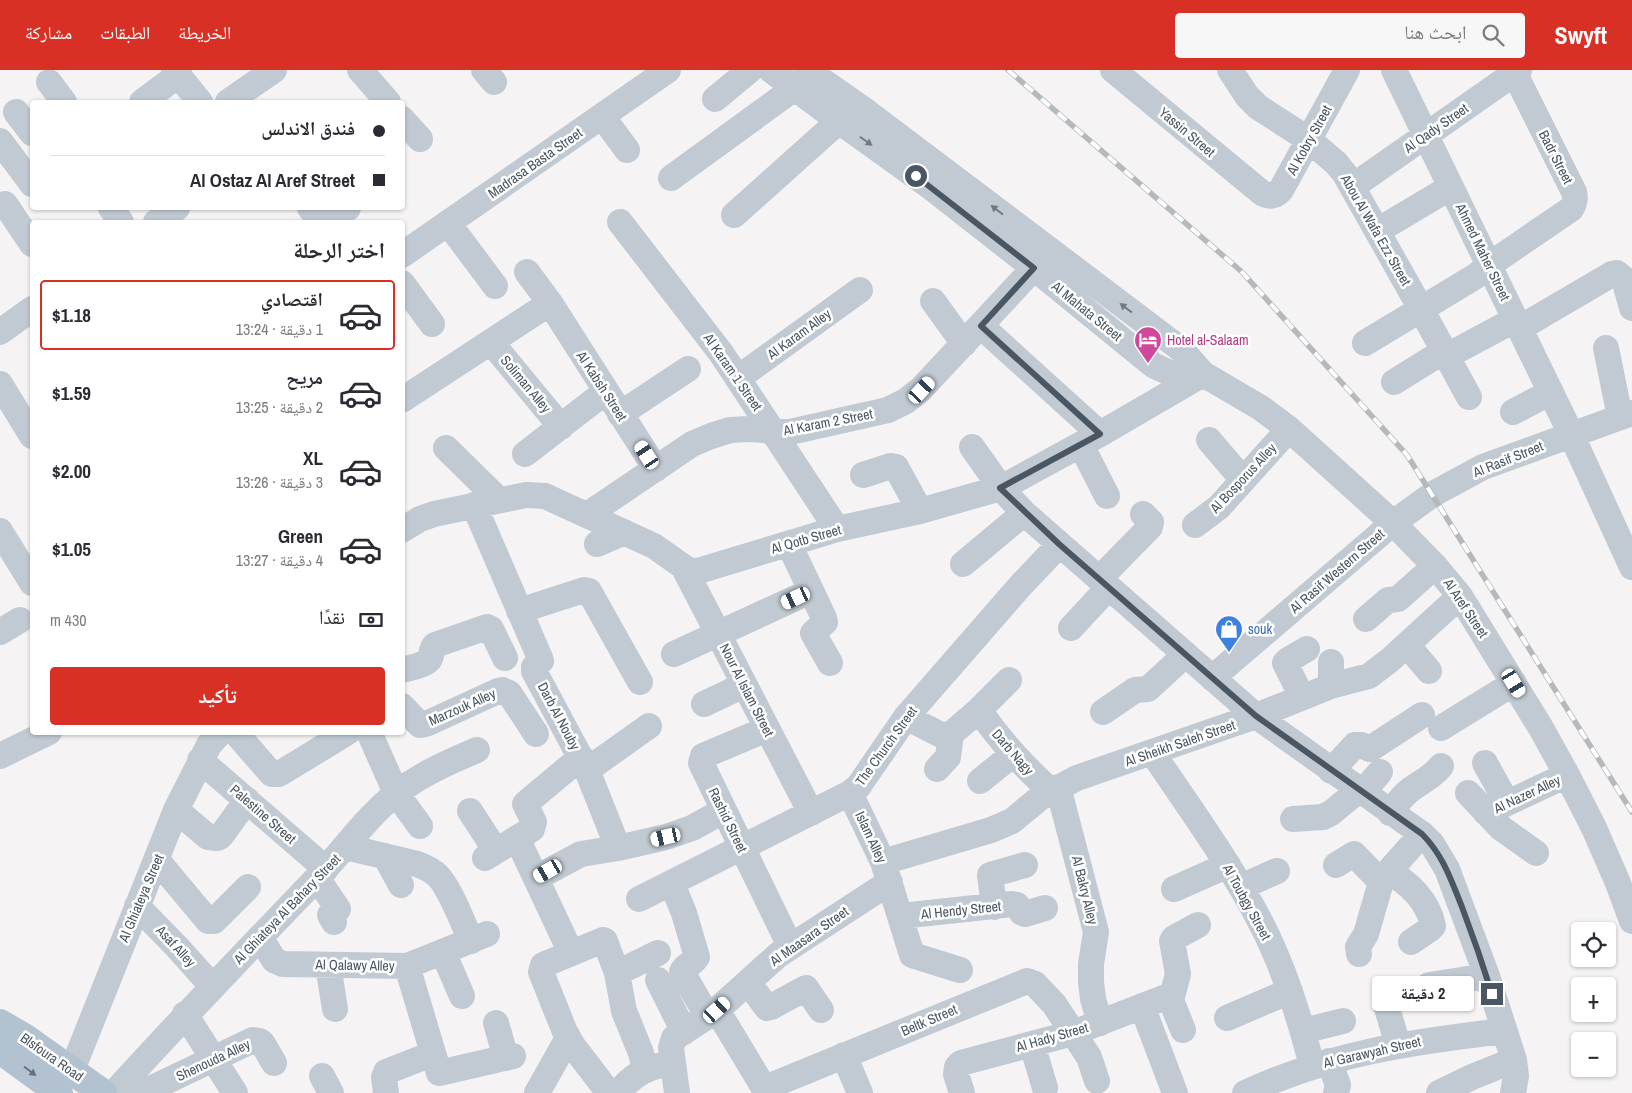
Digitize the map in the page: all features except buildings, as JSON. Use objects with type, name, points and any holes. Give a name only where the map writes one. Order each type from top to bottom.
[{"type":"main road","name":"Blsfoura Road","points":[[0,1023],[65,1081]]},
{"type":"main road","name":"Blsfoura Road","points":[[0,1050],[65,1081],[103,1093]]},
{"type":"street","points":[[244,98],[274,70]]},
{"type":"street","points":[[360,70],[386,100]]},
{"type":"street","name":"Madrasa Basta Street","points":[[405,253],[668,70]]},
{"type":"street","points":[[715,99],[750,70]]},
{"type":"street","name":"Al Mahata Street","points":[[771,70],[802,79],[867,112],[1182,350],[1203,374]]},
{"type":"street","name":"Abou Al Wafa Ezz Street","points":[[1230,70],[1247,96],[1258,107],[1309,140],[1336,163],[1352,186],[1469,397]]},
{"type":"street","name":"Al Kobry Street","points":[[1262,193],[1268,197],[1276,196],[1281,190],[1347,70]]},
{"type":"street","name":"Ahmed Maher Street","points":[[1394,70],[1572,434],[1632,567]]},
{"type":"street","points":[[145,100],[169,82],[177,71],[199,100]]},
{"type":"street","name":"Al Qady Street","points":[[1352,186],[1515,71]]},
{"type":"street","name":"Badr Street","points":[[1489,265],[1571,209],[1575,204],[1576,198],[1515,71]]},
{"type":"street","name":"Yassin Street","points":[[1128,74],[1262,193]]},
{"type":"street","points":[[671,178],[802,79]]},
{"type":"street","name":"Al Mahata Street","points":[[802,79],[839,121],[932,188],[1153,365],[1168,374],[1186,376],[1203,374]]},
{"type":"street","points":[[49,82],[62,100]]},
{"type":"street","points":[[16,112],[30,130]]},
{"type":"street","points":[[602,116],[627,150]]},
{"type":"street","points":[[734,215],[839,121]]},
{"type":"street","points":[[405,122],[420,139]]},
{"type":"street","points":[[0,141],[30,181]]},
{"type":"street","points":[[30,186],[3,206],[30,241]]},
{"type":"street","points":[[1377,231],[1451,186]]},
{"type":"street","points":[[159,220],[174,210]]},
{"type":"street","points":[[331,220],[345,210]]},
{"type":"street","name":"Al Karam 1 Street","points":[[620,222],[738,378],[837,529]]},
{"type":"street","points":[[448,223],[495,286]]},
{"type":"street","points":[[1365,343],[1476,276],[1489,265]]},
{"type":"street","name":"Al Karam 2 Street","points":[[587,515],[692,444],[710,436],[730,430],[750,429],[790,432],[888,410],[906,401],[922,390],[1034,268]]},
{"type":"street","name":"Al Kabsh Street","points":[[528,272],[550,303],[605,392],[656,469]]},
{"type":"street","points":[[1394,382],[1445,354],[1518,324],[1612,274],[1616,274],[1624,279],[1632,308]]},
{"type":"street","points":[[405,286],[432,324]]},
{"type":"street","name":"Al Karam Alley","points":[[738,378],[860,290]]},
{"type":"street","points":[[932,301],[1091,439],[1107,496]]},
{"type":"street","points":[[405,398],[550,303]]},
{"type":"street","points":[[0,332],[30,310]]},
{"type":"street","name":"Soliman Alley","points":[[491,342],[561,427]]},
{"type":"street","points":[[1606,348],[1626,415]]},
{"type":"street","points":[[620,414],[688,369]]},
{"type":"street","name":"Al Aref Street","points":[[1203,374],[1262,408],[1289,428],[1393,523],[1435,566],[1460,596],[1567,774],[1594,828],[1632,921]]},
{"type":"street","name":"Al Qotb Street","points":[[684,568],[698,571],[837,529],[920,511],[1000,488],[1091,439],[1203,374]]},
{"type":"street","points":[[0,384],[30,433]]},
{"type":"street","name":"Soliman Alley","points":[[525,454],[605,392]]},
{"type":"street","points":[[1513,412],[1551,392]]},
{"type":"street","name":"Al Rasif Street","points":[[1393,523],[1433,494],[1483,467],[1626,415]]},
{"type":"street","name":"Al Bosporus Alley","points":[[1195,525],[1219,507],[1289,428]]},
{"type":"street","points":[[1209,440],[1243,480]]},
{"type":"street","points":[[972,447],[1000,488],[1024,512],[1185,655],[1256,716],[1360,792],[1422,834],[1432,844],[1446,868],[1487,976],[1514,1060],[1516,1076],[1513,1093]]},
{"type":"street","points":[[446,448],[499,500]]},
{"type":"street","points":[[863,475],[891,466],[896,467],[920,511]]},
{"type":"street","points":[[405,528],[420,519],[434,514],[526,495],[545,496],[664,552],[684,568]]},
{"type":"street","name":"Darb Al Nouby","points":[[474,505],[541,660],[534,667],[534,671],[584,764],[618,848]]},
{"type":"street","points":[[963,564],[1024,512]]},
{"type":"street","points":[[1071,628],[1104,583],[1150,527],[1150,520],[1143,514]]},
{"type":"street","name":"Al Rasif Western Street","points":[[1212,678],[1393,523]]},
{"type":"street","points":[[0,532],[30,580]]},
{"type":"street","points":[[597,544],[624,532]]},
{"type":"street","points":[[789,544],[825,622],[812,633],[830,663]]},
{"type":"street","name":"The Church Street","points":[[639,899],[850,793],[858,787],[906,717],[1059,544]]},
{"type":"street","points":[[1366,619],[1388,600],[1398,599],[1435,566]]},
{"type":"street","name":"Nour Al Islam Street","points":[[684,568],[810,813]]},
{"type":"street","points":[[519,611],[584,590],[588,591],[640,682]]},
{"type":"street","points":[[674,654],[811,591]]},
{"type":"street","name":"Al Sheikh Saleh Street","points":[[886,872],[1002,826],[1012,821],[1054,789],[1077,778],[1256,716],[1302,697],[1331,674],[1369,676],[1380,669],[1460,596]]},
{"type":"street","points":[[405,669],[426,662],[431,656],[431,650],[435,645],[486,627],[491,628],[504,658]]},
{"type":"street","points":[[1407,645],[1429,671]]},
{"type":"street","points":[[1302,697],[1285,663],[1307,649]]},
{"type":"street","points":[[1103,712],[1135,690],[1148,689],[1185,655]]},
{"type":"street","points":[[906,717],[941,736],[950,734],[979,710],[1009,680]]},
{"type":"street","points":[[1331,771],[1358,744],[1370,749],[1514,683]]},
{"type":"street","points":[[704,704],[744,685]]},
{"type":"street","name":"Marzouk Alley","points":[[405,709],[420,725],[426,724],[498,691],[506,690],[536,734]]},
{"type":"street","name":"Darb Nagy","points":[[979,710],[1012,755],[1054,789]]},
{"type":"street","points":[[499,849],[532,829],[534,824],[526,806],[527,802],[584,764],[649,726]]},
{"type":"street","name":"Rashid Street","points":[[767,729],[703,756],[701,763],[790,946]]},
{"type":"street","points":[[937,769],[948,757],[950,734]]},
{"type":"street","points":[[3,747],[40,735]]},
{"type":"street","points":[[238,735],[269,771],[276,774],[343,735]]},
{"type":"street","points":[[370,735],[396,793],[420,826]]},
{"type":"street","name":"Palestine Street","points":[[208,742],[247,800],[321,874],[338,908],[330,915],[334,922]]},
{"type":"street","name":"Al Ghiateya Street","points":[[65,1081],[176,810],[208,742]]},
{"type":"street","name":"Al Ghiateya Al Bahary Street","points":[[114,1093],[186,1014],[396,793],[427,773],[477,750]]},
{"type":"street","name":"Al Toubgy Street","points":[[1152,752],[1235,876],[1264,930],[1290,991],[1303,1031],[1320,1063],[1338,1085],[1336,1093]]},
{"type":"street","points":[[980,781],[1012,755]]},
{"type":"street","points":[[1485,763],[1496,808]]},
{"type":"street","points":[[1390,813],[1404,795],[1430,778],[1441,766]]},
{"type":"street","points":[[1293,819],[1323,816],[1331,813],[1360,792],[1380,772]]},
{"type":"street","name":"Al Nazer Alley","points":[[1496,808],[1567,774]]},
{"type":"street","name":"Al Bakry Alley","points":[[1054,789],[1096,932],[1091,964],[1091,982],[1093,999],[1100,1023]]},
{"type":"street","name":"Islam Alley","points":[[850,793],[886,872]]},
{"type":"street","name":"Al Nazer Alley","points":[[1468,793],[1496,808],[1513,837],[1536,853]]},
{"type":"street","points":[[176,810],[208,837],[217,838],[221,836],[247,800]]},
{"type":"street","points":[[470,811],[499,849],[536,878],[571,953]]},
{"type":"street","points":[[536,878],[581,854],[666,837],[687,830],[723,811]]},
{"type":"street","points":[[1359,954],[1358,947],[1366,934],[1385,877],[1422,834]]},
{"type":"street","points":[[346,847],[384,856],[401,885]]},
{"type":"street","points":[[1336,865],[1354,854],[1385,877],[1408,884],[1423,902],[1433,926],[1411,942]]},
{"type":"street","name":"Al Qalawy Alley","points":[[260,937],[274,960],[280,963],[408,966],[479,937],[444,885],[428,868],[384,856]]},
{"type":"street","points":[[157,860],[208,921],[214,921],[248,887]]},
{"type":"street","points":[[994,907],[990,875],[1025,865]]},
{"type":"street","points":[[1174,889],[1235,876],[1277,871]]},
{"type":"street","name":"Al Hendy Street","points":[[886,872],[912,955],[960,970]]},
{"type":"street","name":"Al Maasara Street","points":[[684,1032],[713,1013],[790,946],[886,872]]},
{"type":"street","points":[[672,884],[684,913],[697,957],[683,968],[682,972],[766,1090]]},
{"type":"street","name":"Al Hendy Street","points":[[901,916],[1015,904],[1025,914],[1045,908]]},
{"type":"street","name":"Asaf Alley","points":[[137,906],[168,936],[212,988]]},
{"type":"street","points":[[168,936],[201,914]]},
{"type":"street","points":[[1183,1030],[1172,1006],[1171,995],[1178,974],[1172,941],[1174,938],[1198,925]]},
{"type":"street","points":[[609,1093],[568,1038],[541,972],[543,965],[603,940],[605,941],[617,973],[624,1011],[641,1053],[645,1070]]},
{"type":"street","points":[[443,952],[462,996]]},
{"type":"street","points":[[617,973],[658,953]]},
{"type":"street","points":[[328,964],[335,1009]]},
{"type":"street","points":[[408,966],[439,1073],[459,1081],[510,1057],[496,1023]]},
{"type":"street","points":[[1429,985],[1487,976]]},
{"type":"street","points":[[658,980],[684,1032],[674,1038],[672,1042],[677,1093]]},
{"type":"street","name":"Beltk Street","points":[[766,1090],[844,1055],[1027,981],[1031,981],[1044,993],[1073,1033]]},
{"type":"street","points":[[748,982],[768,1008],[806,988],[821,1010]]},
{"type":"street","points":[[1228,1018],[1290,991]]},
{"type":"street","name":"Al Hady Street","points":[[962,1093],[956,1074],[957,1067],[961,1063],[1073,1033],[1171,995]]},
{"type":"street","points":[[1386,1005],[1398,1045]]},
{"type":"street","points":[[1142,1006],[1175,1093]]},
{"type":"street","points":[[186,1014],[235,1093]]},
{"type":"street","points":[[1303,1031],[1342,1021]]},
{"type":"street","name":"Al Garawyah Street","points":[[1245,1093],[1320,1063],[1398,1045],[1504,1031]]},
{"type":"street","points":[[1073,1033],[1089,1057],[1097,1082]]},
{"type":"street","points":[[537,1093],[568,1038]]},
{"type":"street","name":"Shenouda Alley","points":[[142,1093],[256,1040],[263,1044],[274,1063]]},
{"type":"street","points":[[1032,1044],[1045,1088]]},
{"type":"street","points":[[386,1093],[384,1077],[386,1072],[432,1054]]},
{"type":"street","points":[[844,1055],[856,1092]]},
{"type":"street","points":[[1439,1093],[1514,1060]]},
{"type":"street","points":[[618,1093],[627,1082],[645,1070],[673,1064]]},
{"type":"railway","points":[[1008,70],[1242,272],[1407,455],[1632,812]]},
{"type":"place","name":"Hotel al-Salaam","points":[[1148,364]]},
{"type":"place","name":"souk","points":[[1229,653]]},
{"type":"route","points":[[916,176],[1034,268],[981,326],[1100,434],[1000,488],[1059,544],[1256,716],[1422,834],[1432,844],[1446,868],[1468,923],[1492,994]]}]
